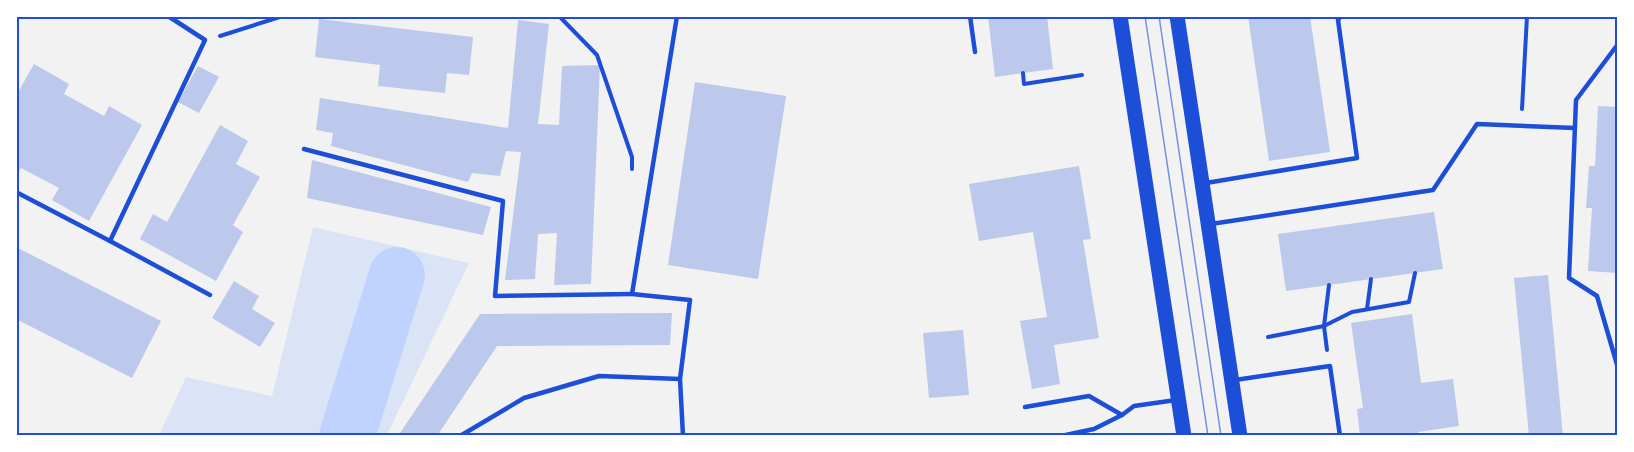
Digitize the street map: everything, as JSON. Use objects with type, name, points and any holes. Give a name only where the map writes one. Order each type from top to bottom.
[{"type":"main road","points":[[1120,16],[1184,435]]},
{"type":"main road","points":[[1177,16],[1240,435]]},
{"type":"lane","points":[[110,241],[205,40],[168,16]]},
{"type":"lane","points":[[632,294],[678,16]]},
{"type":"lane","points":[[970,16],[975,52]]},
{"type":"lane","points":[[1202,184],[1357,158],[1338,20],[1341,16]]},
{"type":"lane","points":[[1617,44],[1576,100],[1569,278],[1597,296],[1617,368]]},
{"type":"lane","points":[[1208,225],[1433,190],[1477,124],[1575,128]]},
{"type":"lane","points":[[304,149],[503,201],[495,296],[632,294],[690,300],[680,379],[683,435]]},
{"type":"lane","points":[[16,192],[210,295]]},
{"type":"lane","points":[[1232,380],[1330,366],[1340,435]]},
{"type":"lane","points":[[460,435],[524,398],[599,375],[680,379]]},
{"type":"lane","points":[[1025,407],[1089,396],[1122,415]]},
{"type":"lane","points":[[1061,435],[1094,429],[1122,415],[1134,406],[1179,399]]},
{"type":"path","points":[[205,40],[283,16]]},
{"type":"path","points":[[559,16],[597,55],[632,157],[632,180]]},
{"type":"path","points":[[1521,126],[1527,16]]},
{"type":"path","points":[[1023,73],[1024,84],[1082,75]]},
{"type":"path","points":[[1268,337],[1324,326],[1352,312],[1409,302],[1415,273]]},
{"type":"path","points":[[1368,309],[1371,279]]},
{"type":"path","points":[[1329,285],[1324,326],[1330,366]]},
{"type":"shaded area","points":[[313,227],[469,263],[387,435],[159,435],[186,377],[272,396]]},
{"type":"building","points":[[988,16],[1047,16],[1053,69],[995,77]]},
{"type":"building","points":[[1248,16],[1310,16],[1330,152],[1269,161]]},
{"type":"building","points":[[319,19],[473,37],[469,75],[447,73],[445,93],[378,86],[380,65],[315,57]]},
{"type":"building","points":[[518,20],[549,24],[538,124],[559,125],[562,66],[600,65],[591,284],[554,285],[557,233],[538,234],[535,279],[505,280],[521,152],[506,151],[500,176],[472,173],[468,182],[331,146],[333,133],[316,130],[320,98],[508,128]]},
{"type":"building","points":[[34,64],[69,84],[64,94],[104,116],[109,106],[142,125],[89,221],[52,200],[59,188],[21,168],[16,176],[16,96]]},
{"type":"building","points":[[198,66],[219,77],[199,113],[178,102]]},
{"type":"building","points":[[695,82],[786,96],[758,279],[668,265]]},
{"type":"building","points":[[1598,106],[1618,107],[1618,273],[1588,271],[1592,208],[1586,208],[1589,166],[1595,166]]},
{"type":"building","points":[[220,125],[248,141],[236,164],[260,177],[233,225],[243,232],[216,281],[140,239],[153,214],[167,222]]},
{"type":"building","points":[[312,160],[491,207],[483,235],[307,198]]},
{"type":"building","points":[[1079,166],[1091,239],[1083,240],[1099,338],[1054,345],[1060,384],[1032,389],[1020,321],[1047,317],[1033,232],[979,241],[969,184]]},
{"type":"building","points":[[1434,212],[1443,269],[1286,291],[1278,234]]},
{"type":"building","points":[[16,247],[161,321],[132,378],[16,319]]},
{"type":"building","points":[[1548,275],[1563,436],[1529,436],[1514,278]]},
{"type":"building","points":[[234,281],[259,296],[252,309],[275,323],[260,347],[212,318]]},
{"type":"building","points":[[672,313],[670,345],[497,346],[437,436],[398,436],[480,314]]},
{"type":"building","points":[[1412,314],[1421,383],[1453,379],[1459,426],[1418,432],[1419,436],[1360,436],[1357,409],[1363,408],[1351,323]]},
{"type":"building","points":[[963,330],[969,395],[929,398],[923,333]]},
{"type":"waterway","points":[[347,436],[397,275]]},
{"type":"tram line","points":[[1145,16],[1208,436]]},
{"type":"tram line","points":[[1159,16],[1221,436]]}]
